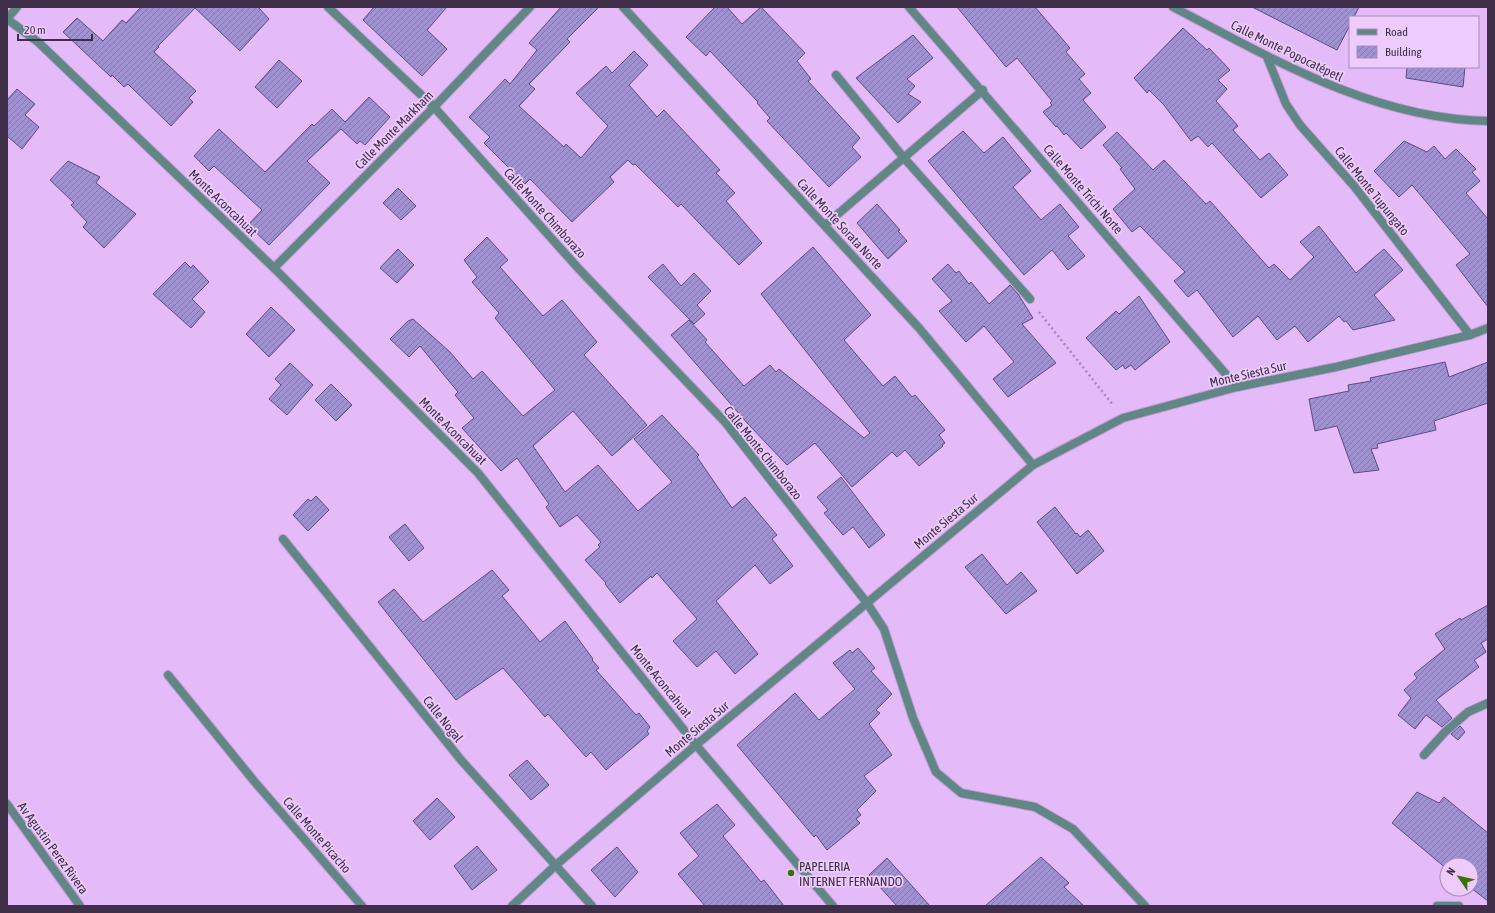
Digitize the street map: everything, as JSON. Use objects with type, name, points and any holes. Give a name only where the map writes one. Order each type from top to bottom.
[{"type":"street","points":[[7,19],[18,7]]},
{"type":"street","name":"Calle Monte Chimborazo","points":[[328,7],[434,107],[578,268],[725,422],[867,602],[884,629],[913,718],[936,772],[961,793],[1035,807],[1073,830],[1145,906]]},
{"type":"street","name":"Calle Monte Markham","points":[[274,268],[434,107],[530,7]]},
{"type":"street","name":"Calle Monte Sorata Norte","points":[[623,7],[919,328],[1032,465]]},
{"type":"street","name":"Calle Monte Trichi Norte","points":[[909,7],[983,90],[1238,387]]},
{"type":"street","name":"Calle Monte Popocatépetl","points":[[1173,7],[1267,57],[1320,82],[1362,98],[1415,113],[1467,120],[1488,121]]},
{"type":"street","name":"Monte Aconcahuat","points":[[7,19],[38,42],[274,268],[478,473],[696,745],[833,906]]},
{"type":"street","name":"Calle Monte Tupungato","points":[[1267,57],[1286,104],[1300,125],[1354,186],[1470,335]]},
{"type":"street","points":[[836,75],[904,158],[1030,299]]},
{"type":"street","points":[[825,225],[983,90]]},
{"type":"street","name":"Monte Siesta Sur","points":[[512,906],[556,865],[696,745],[1032,465],[1123,418],[1238,387],[1336,367],[1470,335],[1488,328]]},
{"type":"street","name":"Calle Nogal","points":[[283,539],[461,760],[592,906]]},
{"type":"street","name":"Calle Monte Picacho","points":[[168,675],[254,781],[362,906]]},
{"type":"street","points":[[1424,755],[1445,732],[1468,712],[1488,703]]},
{"type":"street","name":"Av Agustin Perez Rivera","points":[[7,804],[80,906]]},
{"type":"street","points":[[1438,906],[1459,906]]},
{"type":"path","points":[[1030,299],[1123,418]]},
{"type":"building","points":[[141,7],[258,7],[269,19],[240,51],[195,8],[158,46],[159,47],[154,52],[196,91],[189,98],[193,102],[171,126],[128,84],[124,87],[112,75],[111,77],[63,32],[77,18],[103,41],[122,20],[126,23]]},
{"type":"building","points":[[374,7],[447,7],[427,30],[447,49],[422,76],[363,20]]},
{"type":"building","points":[[561,7],[599,7],[567,39],[570,42],[529,84],[535,89],[519,106],[564,147],[566,144],[581,158],[608,126],[576,93],[606,66],[612,73],[634,51],[648,65],[629,85],[657,117],[664,110],[720,170],[716,173],[735,193],[726,201],[762,243],[739,265],[681,204],[678,207],[635,164],[633,165],[628,160],[610,177],[614,182],[572,222],[530,179],[525,184],[484,143],[490,137],[469,117],[505,79],[510,84],[537,50],[529,43]]},
{"type":"building","points":[[715,7],[727,7],[742,24],[761,7],[805,53],[797,61],[811,79],[808,81],[860,138],[852,147],[861,157],[829,187],[767,121],[770,118],[757,103],[758,102],[710,51],[706,56],[686,37]]},
{"type":"building","points":[[957,7],[1035,7],[1070,48],[1066,52],[1085,74],[1079,79],[1091,93],[1083,100],[1106,127],[1081,149],[1066,133],[1064,135],[1043,112],[1052,105],[1050,103],[1052,101],[1017,58],[1006,67]]},
{"type":"building","points":[[1252,7],[1359,7],[1354,16],[1349,16],[1349,27],[1337,50]]},
{"type":"building","points":[[1183,28],[1207,50],[1209,48],[1230,70],[1218,80],[1227,89],[1216,101],[1238,126],[1233,130],[1260,160],[1269,153],[1288,175],[1261,198],[1212,143],[1208,147],[1198,136],[1191,141],[1164,105],[1149,90],[1147,93],[1134,78]]},
{"type":"building","points":[[913,35],[933,58],[907,79],[915,86],[908,94],[921,102],[898,123],[856,78]]},
{"type":"building","points":[[279,60],[302,81],[277,108],[255,87]]},
{"type":"building","points":[[1407,68],[1465,68],[1463,87],[1406,78]]},
{"type":"building","points":[[17,89],[35,104],[25,115],[39,127],[22,149],[7,136],[7,100]]},
{"type":"building","points":[[369,97],[390,117],[365,145],[360,141],[357,144],[341,129],[307,161],[330,183],[269,245],[248,225],[262,210],[214,166],[209,171],[194,156],[219,129],[265,172],[312,124],[314,126],[332,109],[345,122]]},
{"type":"building","points":[[963,131],[984,153],[1003,137],[1031,171],[1013,187],[1041,220],[1060,204],[1079,227],[1068,236],[1085,256],[1068,270],[1052,250],[1024,275],[928,161]]},
{"type":"building","points":[[1117,132],[1153,170],[1164,160],[1206,204],[1210,201],[1269,268],[1274,264],[1290,280],[1314,257],[1300,242],[1319,226],[1356,273],[1384,249],[1403,270],[1374,295],[1395,320],[1353,330],[1346,321],[1344,322],[1339,316],[1308,342],[1295,326],[1277,340],[1258,316],[1233,337],[1197,290],[1188,297],[1174,281],[1185,272],[1140,226],[1132,232],[1113,209],[1135,189],[1120,169],[1122,168],[1103,145]]},
{"type":"building","points":[[1404,141],[1427,152],[1434,146],[1445,159],[1456,149],[1476,169],[1472,172],[1480,181],[1466,193],[1488,219],[1488,307],[1456,265],[1470,254],[1412,185],[1399,197],[1374,171]]},
{"type":"building","points":[[68,161],[100,177],[96,183],[136,214],[104,248],[83,227],[87,222],[71,205],[74,203],[50,180]]},
{"type":"building","points":[[398,188],[416,206],[401,220],[383,203]]},
{"type":"building","points":[[877,204],[900,230],[898,231],[907,241],[888,259],[857,223]]},
{"type":"building","points":[[487,237],[508,260],[500,267],[543,316],[562,300],[597,342],[584,355],[647,425],[612,456],[573,411],[533,446],[565,492],[598,465],[638,511],[672,482],[634,439],[662,415],[699,455],[697,457],[732,508],[745,497],[777,535],[772,539],[793,566],[770,584],[755,565],[716,601],[758,654],[735,674],[716,651],[697,667],[673,641],[697,619],[657,573],[652,578],[651,576],[620,603],[605,584],[606,583],[585,560],[600,547],[598,545],[601,542],[577,515],[560,527],[546,507],[549,504],[517,458],[501,471],[462,428],[474,418],[455,395],[458,392],[420,346],[409,357],[390,339],[408,321],[413,319],[450,352],[473,379],[482,371],[523,416],[555,390],[495,318],[499,313],[472,282],[477,277],[464,260]]},
{"type":"building","points":[[813,247],[871,315],[844,340],[883,386],[895,376],[912,397],[915,395],[945,430],[939,435],[945,443],[942,445],[943,446],[919,466],[905,450],[897,457],[892,452],[852,487],[815,443],[787,465],[748,424],[671,335],[689,320],[707,340],[705,342],[744,386],[770,365],[776,372],[779,369],[864,438],[870,433],[761,294]]},
{"type":"building","points":[[398,249],[414,265],[397,283],[380,268]]},
{"type":"building","points":[[185,262],[191,268],[193,265],[209,282],[192,299],[205,312],[191,328],[153,294]]},
{"type":"building","points":[[663,264],[681,286],[694,273],[711,291],[697,305],[705,314],[694,324],[648,277]]},
{"type":"building","points":[[948,264],[956,273],[959,271],[969,284],[971,282],[989,304],[1010,285],[1018,294],[1033,318],[1022,324],[1056,363],[1008,397],[993,379],[1014,362],[984,326],[966,342],[939,311],[952,301],[932,279]]},
{"type":"building","points":[[1139,296],[1170,342],[1135,370],[1131,365],[1125,369],[1123,365],[1116,370],[1086,338],[1116,311],[1119,314]]},
{"type":"building","points":[[271,307],[295,330],[269,357],[246,334]]},
{"type":"building","points":[[1445,362],[1449,377],[1488,362],[1488,403],[1434,421],[1436,430],[1377,444],[1378,448],[1371,449],[1379,470],[1354,473],[1337,426],[1315,431],[1309,399],[1349,391],[1348,385],[1371,381],[1370,378]]},
{"type":"building","points":[[290,363],[313,385],[287,415],[269,399],[281,385],[275,379]]},
{"type":"building","points":[[331,384],[352,405],[336,421],[315,400]]},
{"type":"building","points":[[841,477],[885,535],[869,548],[853,527],[843,535],[824,513],[828,510],[817,497]]},
{"type":"building","points":[[316,496],[329,510],[308,531],[293,515],[308,499],[311,501]]},
{"type":"building","points":[[1055,507],[1076,534],[1077,533],[1080,537],[1088,530],[1104,551],[1077,574],[1037,522]]},
{"type":"building","points":[[405,524],[424,548],[409,561],[389,537]]},
{"type":"building","points":[[982,554],[1007,585],[1021,572],[1037,591],[1006,614],[965,567]]},
{"type":"building","points":[[492,570],[509,590],[502,596],[540,642],[565,621],[599,668],[596,670],[636,715],[639,713],[650,727],[647,731],[649,734],[606,770],[591,752],[586,757],[548,714],[545,717],[503,668],[456,700],[378,602],[394,589],[423,622]]},
{"type":"building","points":[[1488,605],[1488,639],[1481,643],[1486,652],[1474,660],[1479,667],[1436,700],[1452,718],[1442,727],[1426,715],[1415,729],[1398,715],[1411,698],[1404,690],[1417,678],[1414,674],[1445,649],[1435,634],[1460,618],[1461,620]]},
{"type":"building","points":[[858,648],[875,668],[871,671],[892,694],[876,710],[880,713],[869,724],[892,755],[864,776],[876,791],[857,810],[861,815],[856,819],[860,823],[827,850],[816,835],[814,837],[737,745],[795,693],[819,720],[855,689],[833,663],[850,650],[852,653]]},
{"type":"building","points":[[1460,726],[1465,732],[1458,740],[1451,734]]},
{"type":"building","points":[[527,760],[549,785],[531,800],[509,775]]},
{"type":"building","points":[[1417,792],[1439,803],[1444,797],[1488,833],[1488,901],[1479,894],[1479,857],[1439,857],[1439,862],[1392,823]]},
{"type":"building","points":[[437,798],[455,817],[430,840],[413,821]]},
{"type":"building","points":[[717,804],[735,825],[723,836],[761,882],[764,880],[784,906],[705,906],[678,874],[699,856],[680,833]]},
{"type":"building","points":[[477,846],[497,870],[472,890],[454,866]]},
{"type":"building","points":[[617,847],[638,872],[615,897],[591,870]]},
{"type":"building","points":[[1041,857],[1069,883],[1064,887],[1084,906],[985,906]]},
{"type":"building","points":[[887,858],[930,906],[897,906],[869,875]]},
{"type":"place","name":"PAPELERIA INTERNET FERNANDO","points":[[791,873]]}]
